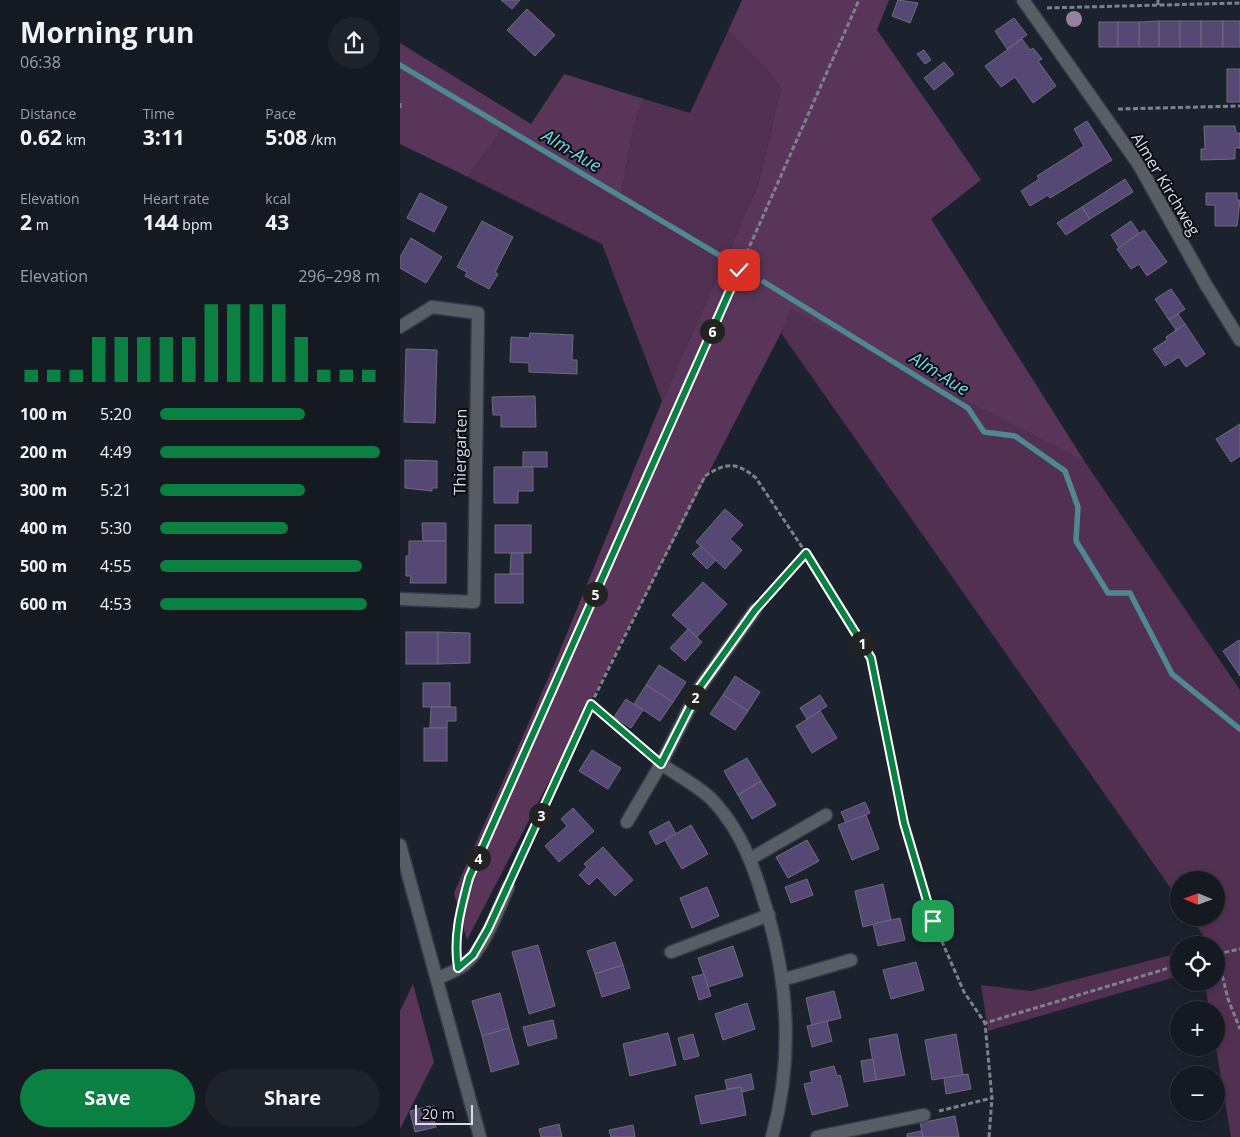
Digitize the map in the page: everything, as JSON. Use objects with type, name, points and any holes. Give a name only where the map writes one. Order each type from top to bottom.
[{"type":"street","name":"Almer Kirchweg","points":[[1026,4],[1139,165],[1206,285],[1240,340]]},
{"type":"street","name":"Thiergarten","points":[[400,327],[432,308],[478,313],[474,602],[400,600]]},
{"type":"street","points":[[626,822],[661,764],[700,687],[755,610]]},
{"type":"street","points":[[661,764],[715,802],[738,834],[750,859],[769,915],[780,961],[786,1057],[772,1137]]},
{"type":"street","points":[[750,859],[826,815]]},
{"type":"street","points":[[400,845],[480,1137]]},
{"type":"street","points":[[437,980],[458,968],[473,955],[508,887]]},
{"type":"street","points":[[672,952],[769,915]]},
{"type":"street","points":[[782,980],[851,960]]},
{"type":"street","points":[[817,1137],[924,1115]]},
{"type":"path","points":[[458,968],[456,956],[457,922],[469,878],[859,0]]},
{"type":"path","points":[[1158,0],[1158,5]]},
{"type":"path","points":[[1026,4],[1158,5],[1240,3]]},
{"type":"path","points":[[400,103],[400,108]]},
{"type":"path","points":[[1098,109],[1240,106]]},
{"type":"path","points":[[508,887],[591,704],[704,476],[718,467],[731,465],[745,468],[756,478],[806,553],[871,658],[904,823],[933,921],[964,992],[985,1023],[992,1098],[989,1137]]},
{"type":"path","points":[[755,610],[806,553]]},
{"type":"path","points":[[591,704],[661,764]]},
{"type":"path","points":[[1225,952],[1240,949]]},
{"type":"path","points":[[985,1023],[1170,969]]},
{"type":"path","points":[[1225,987],[1240,1028]]},
{"type":"path","points":[[924,1115],[992,1098]]},
{"type":"shaded area","points":[[742,0],[889,0],[877,30],[981,180],[931,219],[1085,462],[791,309],[781,333],[467,940],[454,893],[554,665],[662,401],[758,185],[781,88],[768,71],[728,31]]},
{"type":"shaded area","points":[[728,31],[768,71],[781,88],[758,185],[662,401],[602,244],[468,177],[501,130],[620,201],[634,125],[644,99],[690,113]]},
{"type":"shaded area","points":[[400,43],[531,124],[564,74],[644,99],[634,125],[620,201],[501,130],[468,177],[400,144]]},
{"type":"shaded area","points":[[791,308],[1085,462],[1240,690],[1240,1137],[1231,1137],[1225,1101],[1225,1066],[1219,1066],[1217,1056],[1225,1056],[1225,1001],[1208,1001],[1206,991],[1225,991],[1225,936],[1203,936],[1197,926],[1225,926],[1225,871],[1170,871],[1170,887],[781,333]]},
{"type":"shaded area","points":[[1170,955],[1170,979],[988,1031],[981,985],[1031,991]]},
{"type":"shaded area","points":[[413,984],[434,1062],[400,1129],[400,1011]]},
{"type":"building","points":[[501,0],[520,0],[512,9]]},
{"type":"building","points":[[898,0],[918,3],[910,23],[892,16]]},
{"type":"building","points":[[527,9],[555,35],[535,56],[507,30]]},
{"type":"building","points":[[1014,18],[1027,35],[1007,49],[995,31]]},
{"type":"building","points":[[1159,21],[1180,21],[1180,47],[1159,47]]},
{"type":"building","points":[[1159,21],[1159,47],[1139,47],[1139,22]]},
{"type":"building","points":[[1180,21],[1201,21],[1201,47],[1180,47]]},
{"type":"building","points":[[1201,21],[1223,21],[1223,47],[1201,47]]},
{"type":"building","points":[[1223,21],[1240,21],[1240,47],[1223,47]]},
{"type":"building","points":[[1099,22],[1118,22],[1118,47],[1099,47]]},
{"type":"building","points":[[1118,22],[1139,22],[1139,47],[1118,47]]},
{"type":"building","points":[[1022,39],[1030,50],[1033,48],[1042,59],[1038,61],[1056,86],[1033,103],[1015,77],[1001,87],[985,66]]},
{"type":"building","points":[[924,50],[931,60],[925,64],[917,54]]},
{"type":"building","points":[[944,62],[954,74],[934,90],[924,78]]},
{"type":"building","points":[[1227,69],[1240,69],[1240,102],[1227,102]]},
{"type":"building","points":[[1087,121],[1112,160],[1050,198],[1048,195],[1030,206],[1021,191],[1039,179],[1037,176],[1084,146],[1074,129]]},
{"type":"building","points":[[1204,126],[1235,126],[1236,133],[1240,133],[1240,148],[1235,148],[1235,159],[1201,160],[1201,149],[1205,149]]},
{"type":"building","points":[[1125,179],[1133,192],[1090,219],[1082,207]]},
{"type":"building","points":[[420,193],[447,207],[434,232],[407,218]]},
{"type":"building","points":[[1206,193],[1237,193],[1237,200],[1240,200],[1237,226],[1215,226],[1215,205],[1206,205]]},
{"type":"building","points":[[1082,207],[1090,219],[1066,235],[1057,223]]},
{"type":"building","points":[[482,221],[513,237],[495,272],[498,274],[489,289],[465,276],[467,272],[457,267]]},
{"type":"building","points":[[1131,221],[1139,233],[1119,248],[1111,235]]},
{"type":"building","points":[[1144,230],[1167,262],[1147,276],[1139,264],[1131,269],[1117,249]]},
{"type":"building","points":[[411,238],[442,257],[426,283],[400,268],[400,257]]},
{"type":"building","points":[[1171,289],[1185,309],[1169,320],[1155,299]]},
{"type":"building","points":[[1178,314],[1185,324],[1176,330],[1169,320]]},
{"type":"building","points":[[1185,324],[1205,354],[1186,367],[1179,357],[1165,366],[1153,349],[1167,340],[1166,337]]},
{"type":"building","points":[[530,333],[573,335],[572,360],[577,360],[577,374],[529,372],[529,363],[510,362],[511,337],[529,338]]},
{"type":"building","points":[[406,349],[437,350],[435,423],[404,422]]},
{"type":"building","points":[[535,396],[536,427],[501,427],[501,415],[493,415],[492,397]]},
{"type":"building","points":[[1240,424],[1240,456],[1231,462],[1216,439]]},
{"type":"building","points":[[523,452],[547,452],[547,467],[523,467]]},
{"type":"building","points":[[405,460],[437,461],[437,488],[432,488],[432,491],[405,488]]},
{"type":"building","points":[[494,467],[533,467],[533,491],[518,491],[518,503],[494,503]]},
{"type":"building","points":[[725,509],[743,525],[730,539],[742,550],[725,569],[696,542]]},
{"type":"building","points":[[422,523],[446,523],[446,541],[423,541]]},
{"type":"building","points":[[495,525],[531,525],[531,553],[495,553]]},
{"type":"building","points":[[409,541],[446,541],[446,583],[410,583],[411,576],[406,576],[406,556],[409,556]]},
{"type":"building","points":[[701,546],[716,560],[707,569],[692,554]]},
{"type":"building","points":[[511,553],[523,553],[523,574],[510,574]]},
{"type":"building","points":[[495,574],[523,574],[523,603],[495,603]]},
{"type":"building","points":[[703,582],[727,604],[697,637],[672,615]]},
{"type":"building","points":[[688,629],[702,642],[685,661],[670,648]]},
{"type":"building","points":[[406,632],[438,632],[438,664],[406,664]]},
{"type":"building","points":[[438,632],[470,633],[470,663],[438,664]]},
{"type":"building","points":[[1239,640],[1240,642],[1240,676],[1223,651]]},
{"type":"building","points":[[659,665],[686,682],[673,702],[646,685]]},
{"type":"building","points":[[735,676],[760,692],[748,711],[723,695]]},
{"type":"building","points":[[423,683],[450,683],[450,707],[423,707]]},
{"type":"building","points":[[646,685],[673,702],[660,721],[634,704]]},
{"type":"building","points":[[723,695],[748,711],[735,730],[710,714]]},
{"type":"building","points":[[820,695],[827,706],[807,719],[800,708]]},
{"type":"building","points":[[626,699],[643,710],[631,728],[614,717]]},
{"type":"building","points":[[431,707],[456,707],[456,721],[447,721],[447,728],[430,728]]},
{"type":"building","points":[[820,711],[837,738],[812,753],[796,726]]},
{"type":"building","points":[[424,728],[447,728],[447,761],[424,761]]},
{"type":"building","points":[[592,750],[621,768],[608,789],[579,771]]},
{"type":"building","points":[[747,758],[761,781],[738,795],[724,771]]},
{"type":"building","points":[[761,781],[776,805],[752,819],[738,795]]},
{"type":"building","points":[[865,802],[870,813],[846,823],[841,812]]},
{"type":"building","points":[[573,808],[594,831],[559,862],[545,846],[567,826],[561,819]]},
{"type":"building","points":[[866,815],[879,849],[852,860],[838,825]]},
{"type":"building","points":[[669,821],[676,834],[656,845],[649,832]]},
{"type":"building","points":[[691,825],[708,854],[682,869],[665,840]]},
{"type":"building","points":[[807,840],[819,861],[788,878],[776,857]]},
{"type":"building","points":[[603,847],[633,880],[615,896],[597,877],[589,885],[579,875],[587,867],[584,864]]},
{"type":"building","points":[[807,879],[813,895],[791,903],[785,887]]},
{"type":"building","points":[[883,884],[891,920],[863,927],[855,891]]},
{"type":"building","points":[[707,887],[719,916],[692,928],[680,898]]},
{"type":"building","points":[[900,918],[905,940],[878,946],[873,924]]},
{"type":"building","points":[[615,942],[623,965],[595,974],[587,951]]},
{"type":"building","points":[[538,945],[555,1006],[529,1014],[512,952]]},
{"type":"building","points":[[733,946],[743,976],[708,987],[698,958]]},
{"type":"building","points":[[916,962],[924,990],[891,999],[883,970]]},
{"type":"building","points":[[623,965],[630,988],[602,997],[595,974]]},
{"type":"building","points":[[704,974],[711,996],[699,1000],[692,977]]},
{"type":"building","points":[[834,991],[841,1018],[812,1025],[806,998]]},
{"type":"building","points":[[500,993],[509,1028],[482,1036],[472,1001]]},
{"type":"building","points":[[747,1003],[755,1029],[723,1040],[715,1014]]},
{"type":"building","points":[[553,1020],[557,1038],[528,1046],[523,1027]]},
{"type":"building","points":[[827,1021],[832,1041],[812,1047],[807,1026]]},
{"type":"building","points":[[509,1028],[519,1064],[491,1072],[482,1036]]},
{"type":"building","points":[[668,1033],[676,1065],[630,1076],[623,1044]]},
{"type":"building","points":[[693,1034],[699,1056],[684,1060],[678,1038]]},
{"type":"building","points":[[897,1034],[905,1075],[876,1080],[869,1039]]},
{"type":"building","points":[[956,1034],[963,1075],[932,1080],[925,1040]]},
{"type":"building","points":[[873,1059],[876,1080],[864,1082],[861,1061]]},
{"type":"building","points":[[834,1066],[837,1076],[840,1075],[848,1106],[812,1115],[804,1084],[812,1082],[810,1072]]},
{"type":"building","points":[[751,1074],[754,1089],[742,1092],[741,1087],[727,1089],[725,1080]]},
{"type":"building","points":[[968,1074],[971,1089],[946,1094],[944,1078]]},
{"type":"building","points":[[741,1087],[746,1115],[701,1124],[695,1096]]},
{"type":"building","points":[[430,1106],[436,1127],[415,1132],[410,1111]]},
{"type":"building","points":[[955,1116],[959,1137],[923,1137],[920,1123]]},
{"type":"building","points":[[559,1124],[562,1137],[541,1137],[539,1129]]},
{"type":"building","points":[[633,1125],[635,1137],[611,1137],[609,1130]]},
{"type":"building","points":[[921,1131],[923,1137],[907,1137],[907,1134]]},
{"type":"waterway","name":"Alm-Aue","points":[[400,65],[729,261]]},
{"type":"waterway","name":"Alm-Aue","points":[[764,282],[968,408],[984,432],[1015,436],[1065,471],[1078,507],[1076,541],[1108,593],[1130,593],[1172,674],[1240,729]]},
{"type":"route","points":[[739,270],[469,878],[457,922],[456,956],[458,968],[464,965],[473,955],[488,929],[591,704],[661,764],[700,687],[755,610],[806,553],[871,658],[904,823],[933,921]]}]
